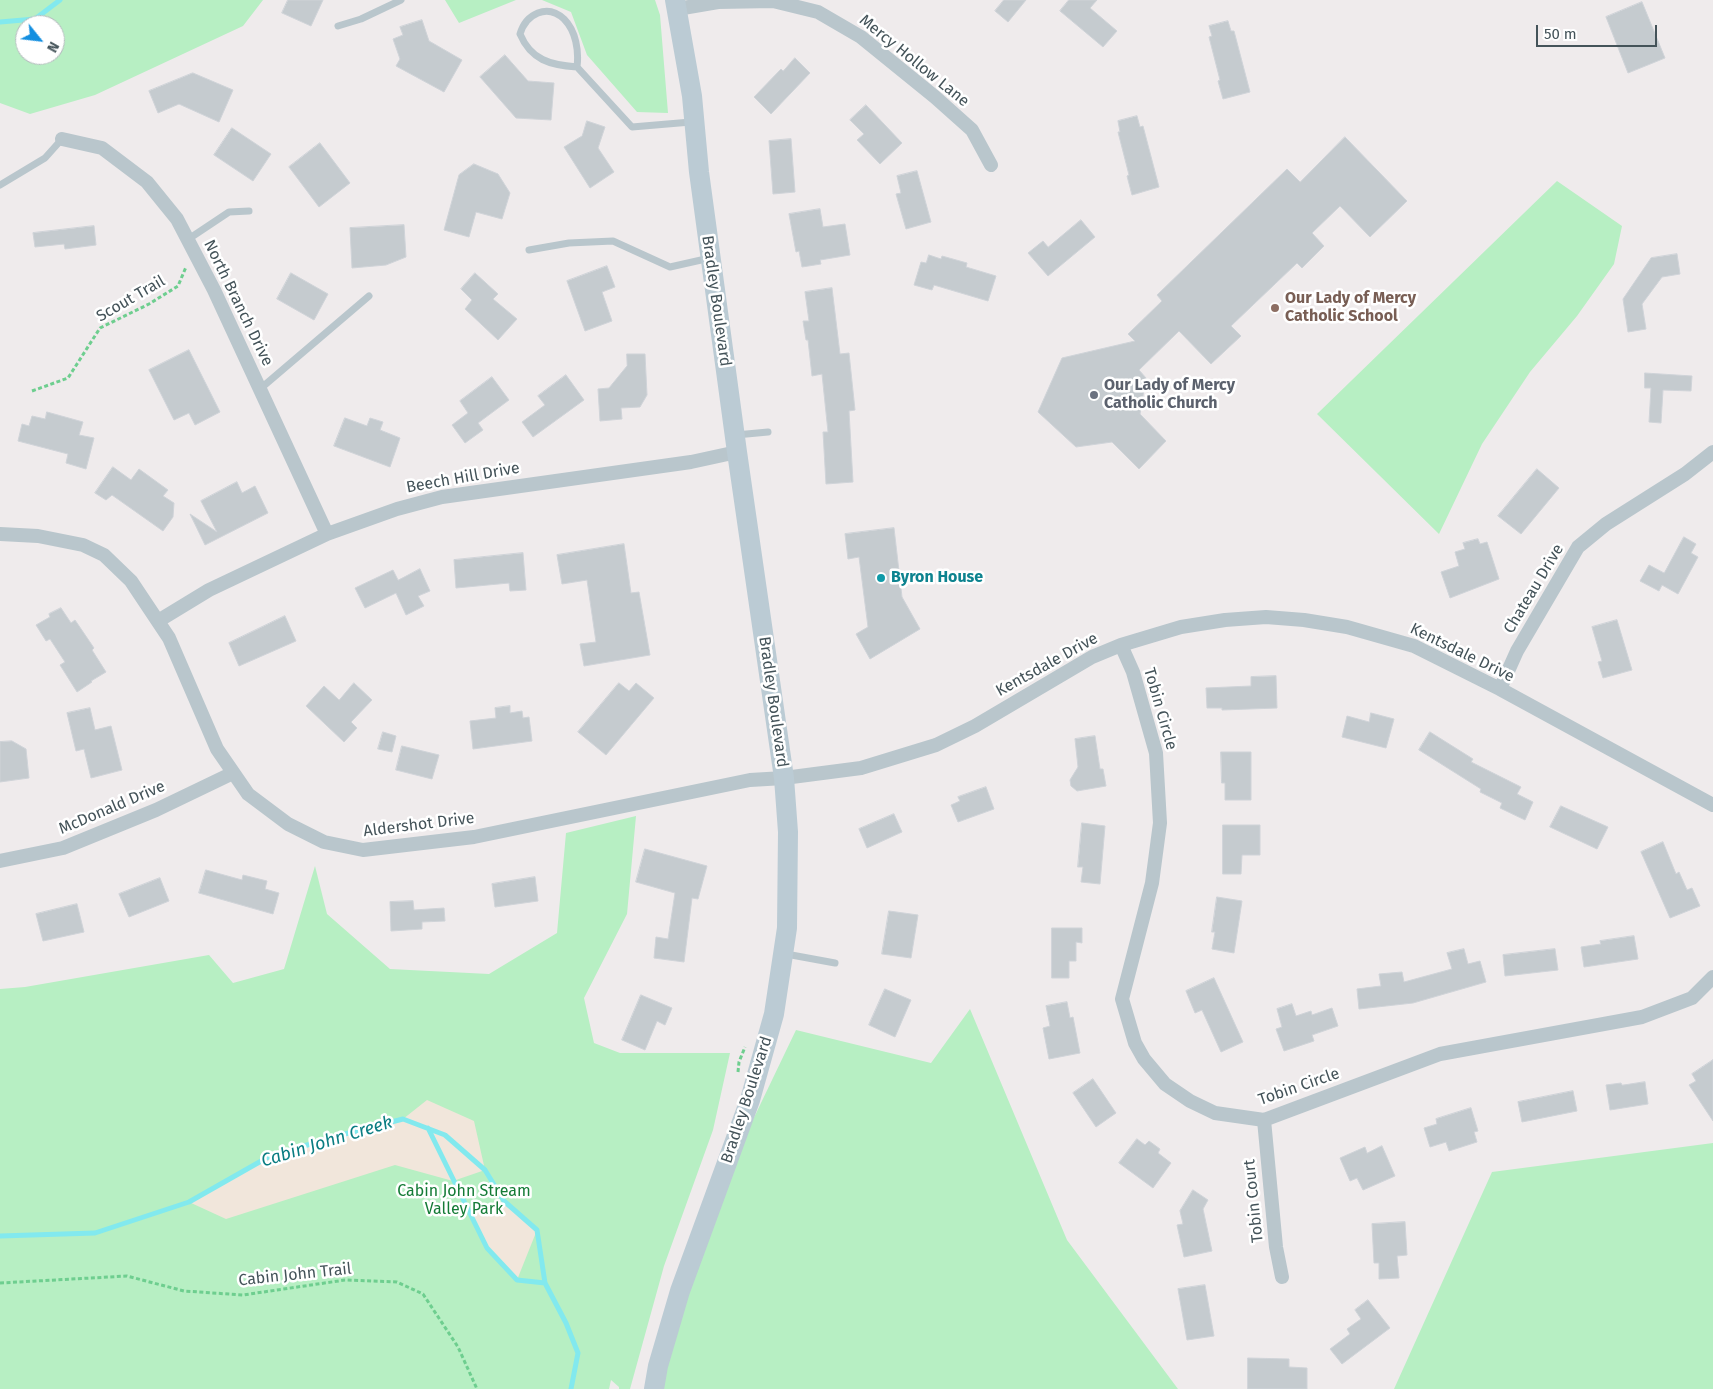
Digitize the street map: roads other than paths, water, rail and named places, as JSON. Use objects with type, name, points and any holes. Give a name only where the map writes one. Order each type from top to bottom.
[{"type":"main road","name":"Bradley Boulevard","points":[[654,1389],[658,1366],[680,1292],[750,1100],[774,1014],[787,928],[788,832],[784,778],[710,258],[692,96],[676,4]]},
{"type":"street","name":"Mercy Hollow Lane","points":[[676,4],[773,1],[818,12],[861,37],[935,97],[972,130],[991,165]]},
{"type":"street","name":"North Branch Drive","points":[[62,139],[102,148],[147,182],[177,219],[214,290],[327,534]]},
{"type":"street","name":"Beech Hill Drive","points":[[158,621],[209,590],[327,534],[396,509],[442,497],[691,462],[736,444]]},
{"type":"street","name":"Chateau Drive","points":[[1500,689],[1517,651],[1578,547],[1606,524],[1685,474],[1713,452]]},
{"type":"street","name":"Aldershot Drive","points":[[0,534],[38,536],[69,542],[83,545],[104,555],[131,581],[169,638],[217,750],[248,794],[288,824],[324,842],[363,850],[474,837],[750,780],[784,778]]},
{"type":"street","name":"Kentsdale Drive","points":[[784,778],[861,768],[936,745],[975,726],[1092,657],[1121,645],[1181,627],[1225,620],[1266,617],[1304,620],[1347,627],[1414,646],[1500,689],[1713,805]]},
{"type":"street","name":"Tobin Circle","points":[[1121,645],[1133,672],[1156,753],[1160,823],[1152,883],[1122,999],[1135,1043],[1144,1059],[1165,1084],[1190,1101],[1215,1113],[1264,1120],[1440,1054],[1642,1017],[1692,998],[1713,977]]},
{"type":"street","name":"McDonald Drive","points":[[0,861],[63,848],[156,810],[233,773]]},
{"type":"street","name":"Tobin Court","points":[[1264,1120],[1276,1247],[1282,1277]]},
{"type":"lane","points":[[338,26],[361,19],[401,0]]},
{"type":"lane","points":[[577,67],[578,54],[575,42],[572,31],[565,20],[554,12],[540,12],[529,17],[522,25],[520,34],[525,47],[536,56],[545,60],[562,66],[577,67],[632,127],[694,121]]},
{"type":"lane","points":[[0,185],[44,158],[62,139]]},
{"type":"lane","points":[[188,240],[229,212],[249,211]]},
{"type":"lane","points":[[529,250],[569,243],[614,241],[670,267],[710,258]]},
{"type":"lane","points":[[260,389],[369,296]]},
{"type":"lane","points":[[736,444],[768,432]]},
{"type":"lane","points":[[783,953],[835,963]]},
{"type":"waterway","points":[[0,22],[35,19],[60,0]]},
{"type":"waterway","name":"Cabin John Creek","points":[[0,1236],[95,1233],[189,1202],[270,1156],[403,1119],[445,1135],[485,1170],[504,1201],[537,1230],[545,1283],[566,1323],[578,1353],[571,1389]]},
{"type":"waterway","name":"Cabin John Creek","points":[[428,1128],[487,1248],[517,1280],[545,1283]]},
{"type":"place","name":"Our Lady of Mercy Catholic School","points":[[1275,308]]},
{"type":"place","name":"Our Lady of Mercy Catholic Church","points":[[1094,395]]},
{"type":"place","name":"Byron House","points":[[881,578]]},
{"type":"park label","name":"Cabin John Stream Valley Park","points":[[464,1201]]}]
